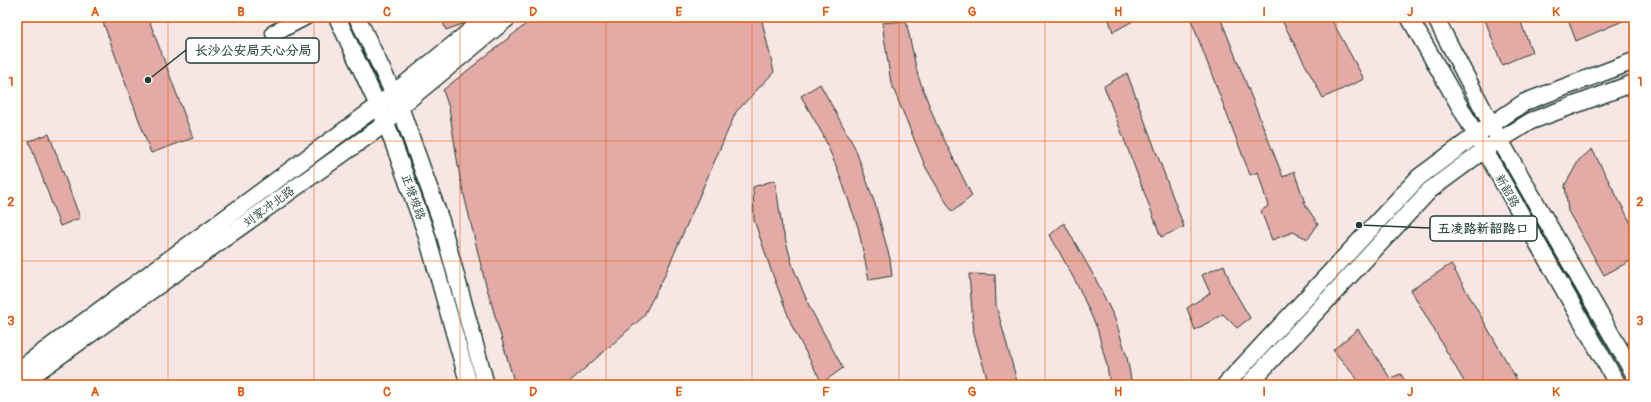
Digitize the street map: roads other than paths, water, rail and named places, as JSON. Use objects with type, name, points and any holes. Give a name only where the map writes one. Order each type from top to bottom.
[{"type":"main road","points":[[274,33],[305,17]]},
{"type":"main road","name":"正塘坡路","points":[[337,17],[379,105],[426,233],[469,385]]},
{"type":"main road","name":"正塘坡路","points":[[357,17],[394,92],[441,221],[486,385]]},
{"type":"main road","name":"刘家冲北路","points":[[20,381],[379,105],[487,17]]},
{"type":"main road","name":"刘家冲北路","points":[[20,381],[386,123],[400,107],[509,17]]},
{"type":"main road","name":"新韶路","points":[[1409,17],[1618,385]]},
{"type":"main road","name":"新韶路","points":[[1435,17],[1500,139],[1634,374]]},
{"type":"main road","points":[[1225,385],[1419,177],[1476,135],[1525,102],[1634,61]]},
{"type":"main road","points":[[1248,385],[1430,190],[1500,139],[1531,121],[1634,84]]},
{"type":"place","name":"长沙公安局天心分局","points":[[148,80]]},
{"type":"place","name":"五凌路新韶路口","points":[[1359,225]]}]
